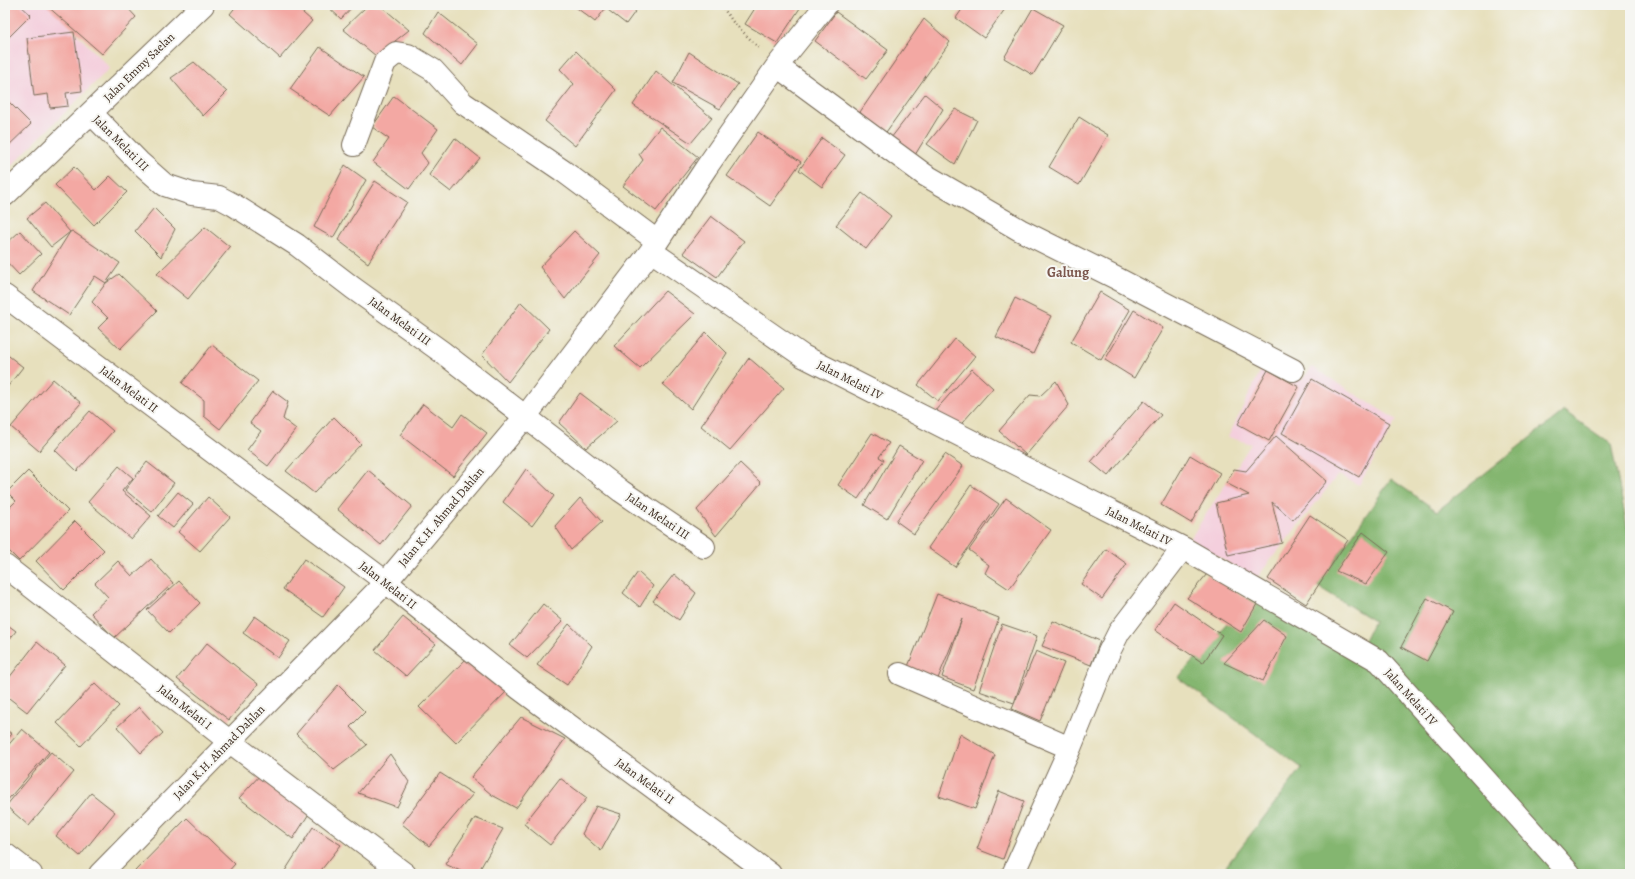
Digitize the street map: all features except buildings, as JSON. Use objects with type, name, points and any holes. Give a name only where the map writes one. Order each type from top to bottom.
[{"type":"street","name":"Jalan Emmy Saelan","points":[[5,195],[203,5]]},
{"type":"street","name":"Jalan K.H. Ahmad Dahlan","points":[[100,874],[386,582],[526,417],[654,246],[777,66],[826,5]]},
{"type":"street","name":"Jalan Melati IV","points":[[354,145],[385,62],[396,53],[408,55],[433,70],[463,103],[563,171],[654,246],[803,356],[1183,548],[1379,661],[1570,874]]},
{"type":"street","points":[[777,66],[925,175],[1020,230],[1294,370]]},
{"type":"street","name":"Jalan Melati III","points":[[91,113],[139,162],[165,185],[192,194],[219,197],[291,241],[442,352],[621,491],[704,547]]},
{"type":"street","name":"Jalan Melati II","points":[[5,296],[386,582],[520,689],[770,874]]},
{"type":"street","points":[[1013,874],[1070,748],[1106,658],[1119,632],[1183,548]]},
{"type":"street","name":"Jalan Melati I","points":[[5,566],[229,741],[405,874]]},
{"type":"street","points":[[900,674],[1070,748]]},
{"type":"street","points":[[5,854],[31,874]]},
{"type":"path","points":[[721,5],[733,22],[777,66]]},
{"type":"shaded area","points":[[5,5],[49,5],[110,68],[5,172]]},
{"type":"shaded area","points":[[1265,362],[1302,380],[1312,367],[1397,420],[1359,485],[1338,475],[1255,580],[1190,539],[1251,444],[1228,437]]},
{"type":"green space","points":[[1564,411],[1611,444],[1630,541],[1630,864],[1622,874],[1220,874],[1302,768],[1178,678],[1259,587],[1357,655],[1374,621],[1317,586],[1391,479],[1437,511]]},
{"type":"district","name":"Galung","points":[[1068,272]]}]
